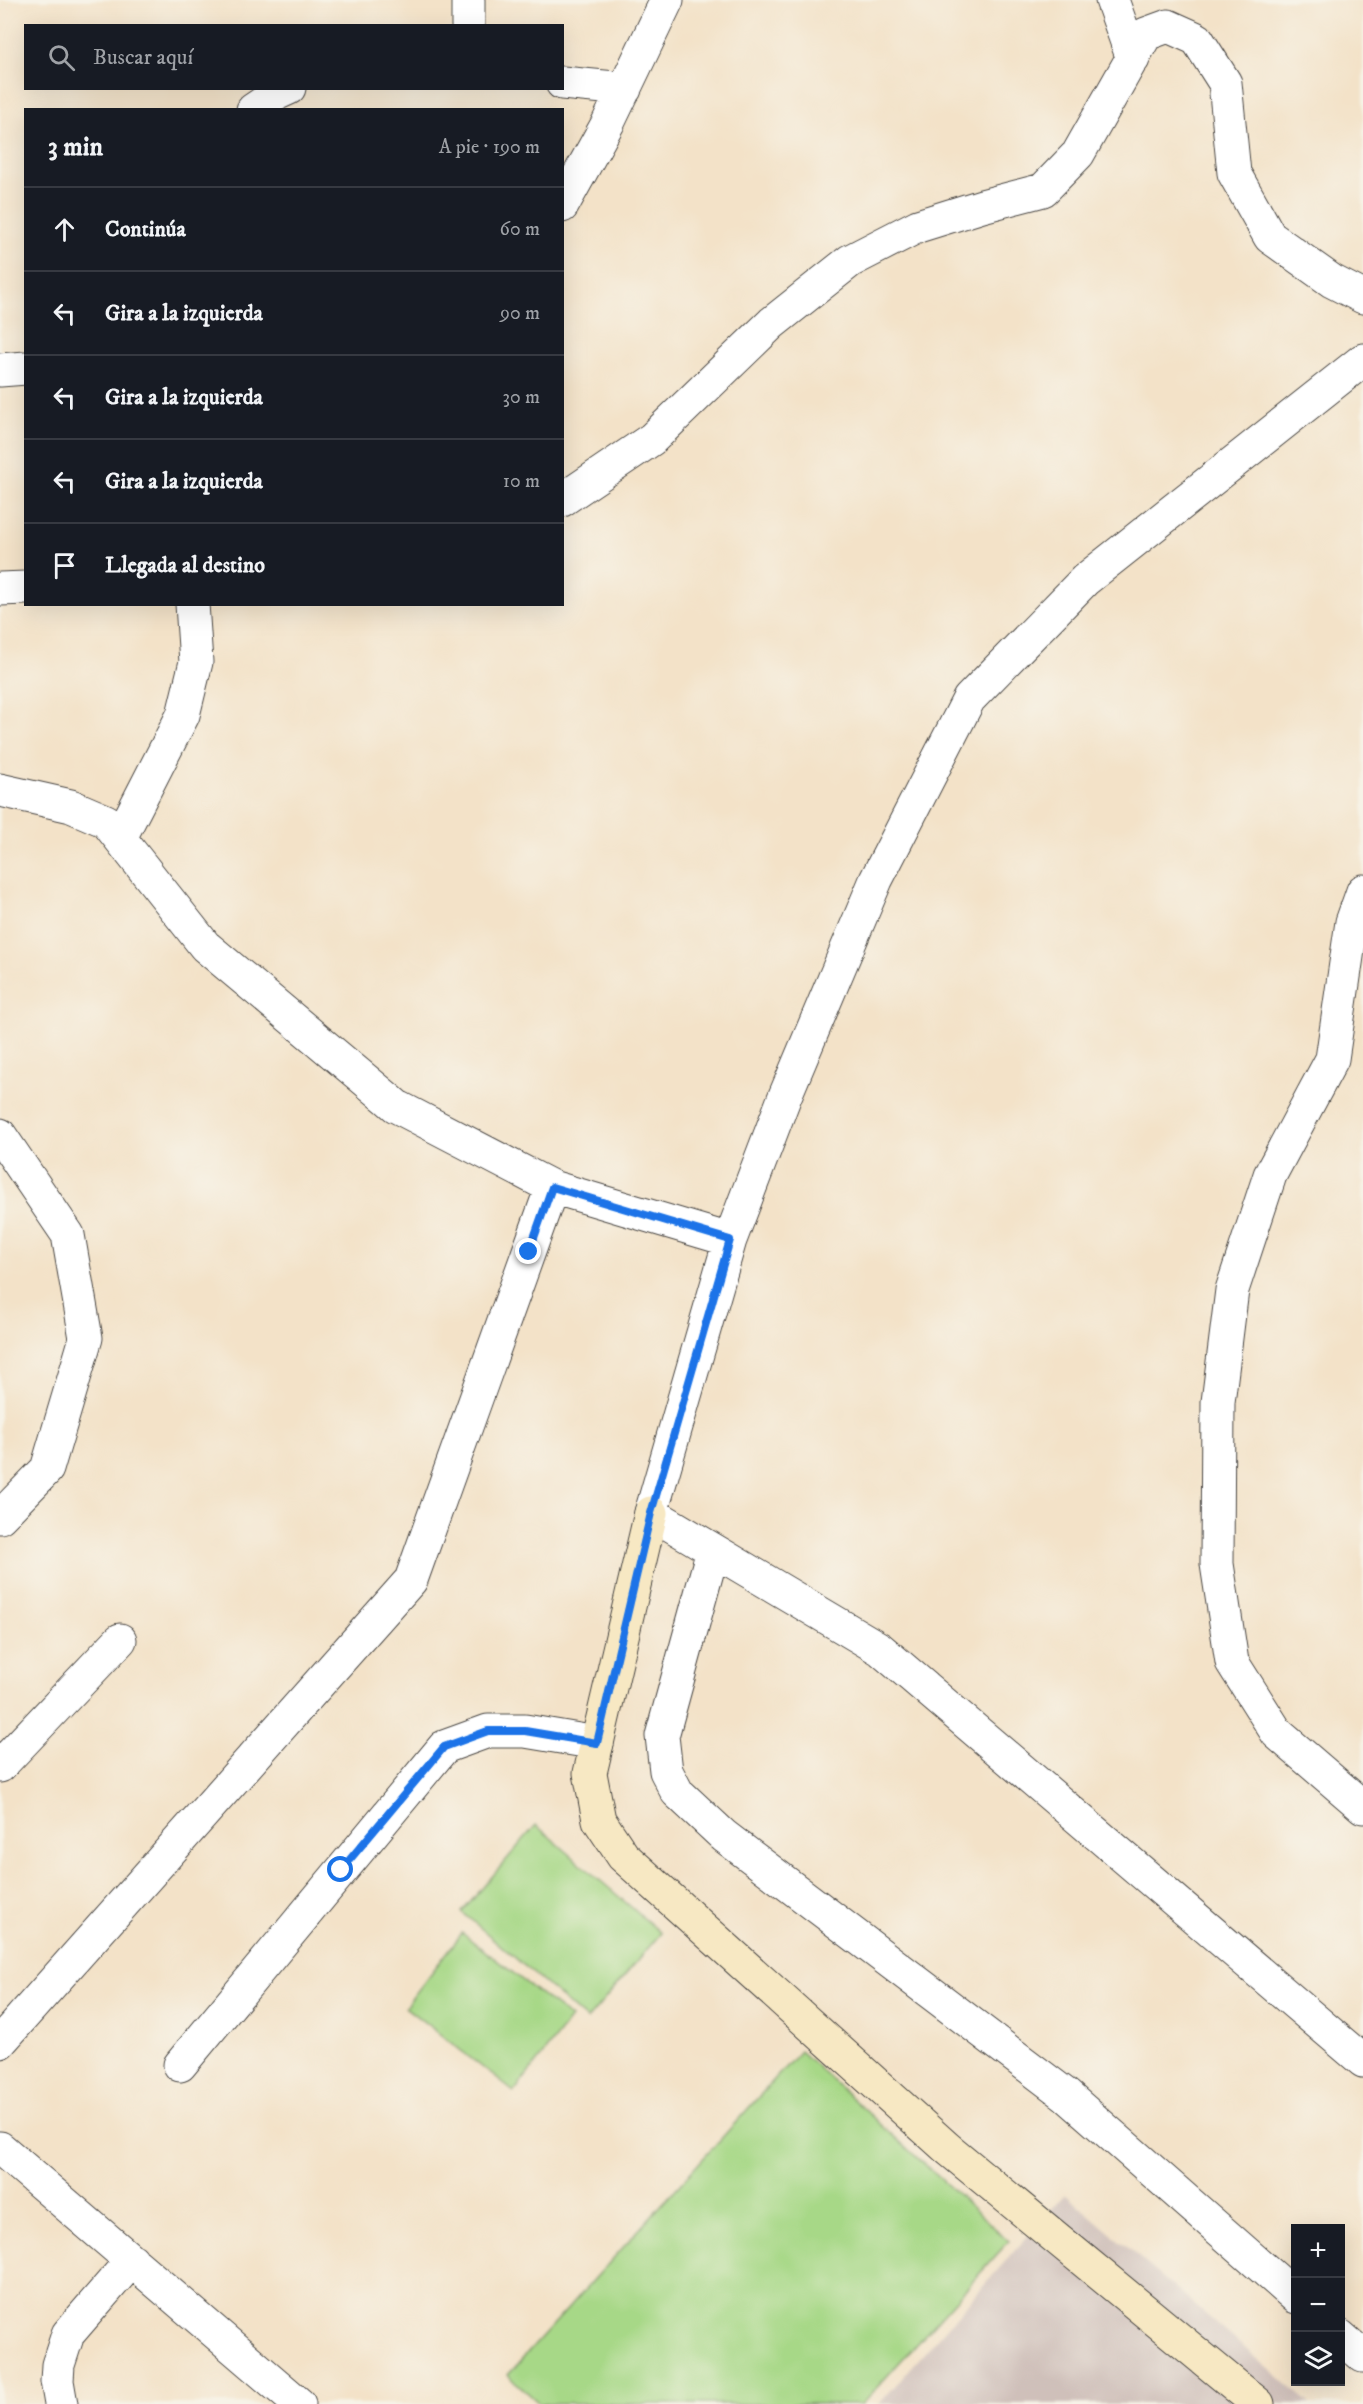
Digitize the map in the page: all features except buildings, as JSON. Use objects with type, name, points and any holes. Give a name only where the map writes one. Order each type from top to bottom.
[{"type":"street","points":[[468,0],[468,24]]},
{"type":"street","points":[[564,202],[625,88],[668,0]]},
{"type":"street","points":[[1112,0],[1133,59]]},
{"type":"street","points":[[564,499],[651,439],[772,323],[850,261],[918,226],[1043,190],[1078,154],[1146,34],[1168,26],[1197,39],[1225,83],[1234,173],[1270,237],[1332,281],[1363,297]]},
{"type":"street","points":[[564,83],[625,88]]},
{"type":"street","points":[[256,108],[285,90]]},
{"type":"street","points":[[1258,2404],[947,2148],[623,1856],[599,1820],[590,1773],[651,1513],[730,1240],[785,1096],[876,880],[969,699],[1085,580],[1363,360]]},
{"type":"street","points":[[0,370],[24,368]]},
{"type":"street","points":[[0,589],[24,588]]},
{"type":"street","points":[[120,838],[183,715],[196,663],[192,606]]},
{"type":"street","points":[[0,790],[71,806],[106,821],[205,946],[396,1106],[552,1187],[730,1240]]},
{"type":"street","points":[[1363,891],[1352,922],[1332,1059],[1270,1175],[1232,1290],[1218,1402],[1217,1564],[1232,1662],[1277,1733],[1363,1806]]},
{"type":"street","points":[[0,1135],[68,1235],[86,1338],[47,1468],[0,1516]]},
{"type":"street","points":[[0,2042],[411,1580],[552,1187]]},
{"type":"street","points":[[651,1513],[880,1649],[1363,2061]]},
{"type":"street","points":[[713,1550],[662,1736],[666,1771],[677,1792],[724,1836],[1066,2095],[1291,2293]]},
{"type":"street","points":[[0,1766],[120,1640]]},
{"type":"street","points":[[180,2065],[444,1747],[488,1731],[525,1731],[597,1743]]},
{"type":"street","points":[[0,2148],[299,2404]]},
{"type":"street","points":[[61,2404],[57,2381],[58,2365],[68,2334],[132,2260]]},
{"type":"street","points":[[1345,2340],[1363,2356]]},
{"type":"shaded area","points":[[1065,2194],[1310,2404],[879,2404]]},
{"type":"green space","points":[[536,1825],[661,1933],[587,2020],[462,1912]]},
{"type":"green space","points":[[462,1933],[571,2018],[514,2092],[405,2007]]},
{"type":"green space","points":[[800,2051],[1009,2241],[862,2404],[540,2404],[508,2375]]},
{"type":"route","points":[[341,1870],[444,1747],[488,1731],[525,1731],[597,1743],[651,1513],[685,1402],[730,1240],[552,1187],[529,1252]]}]
